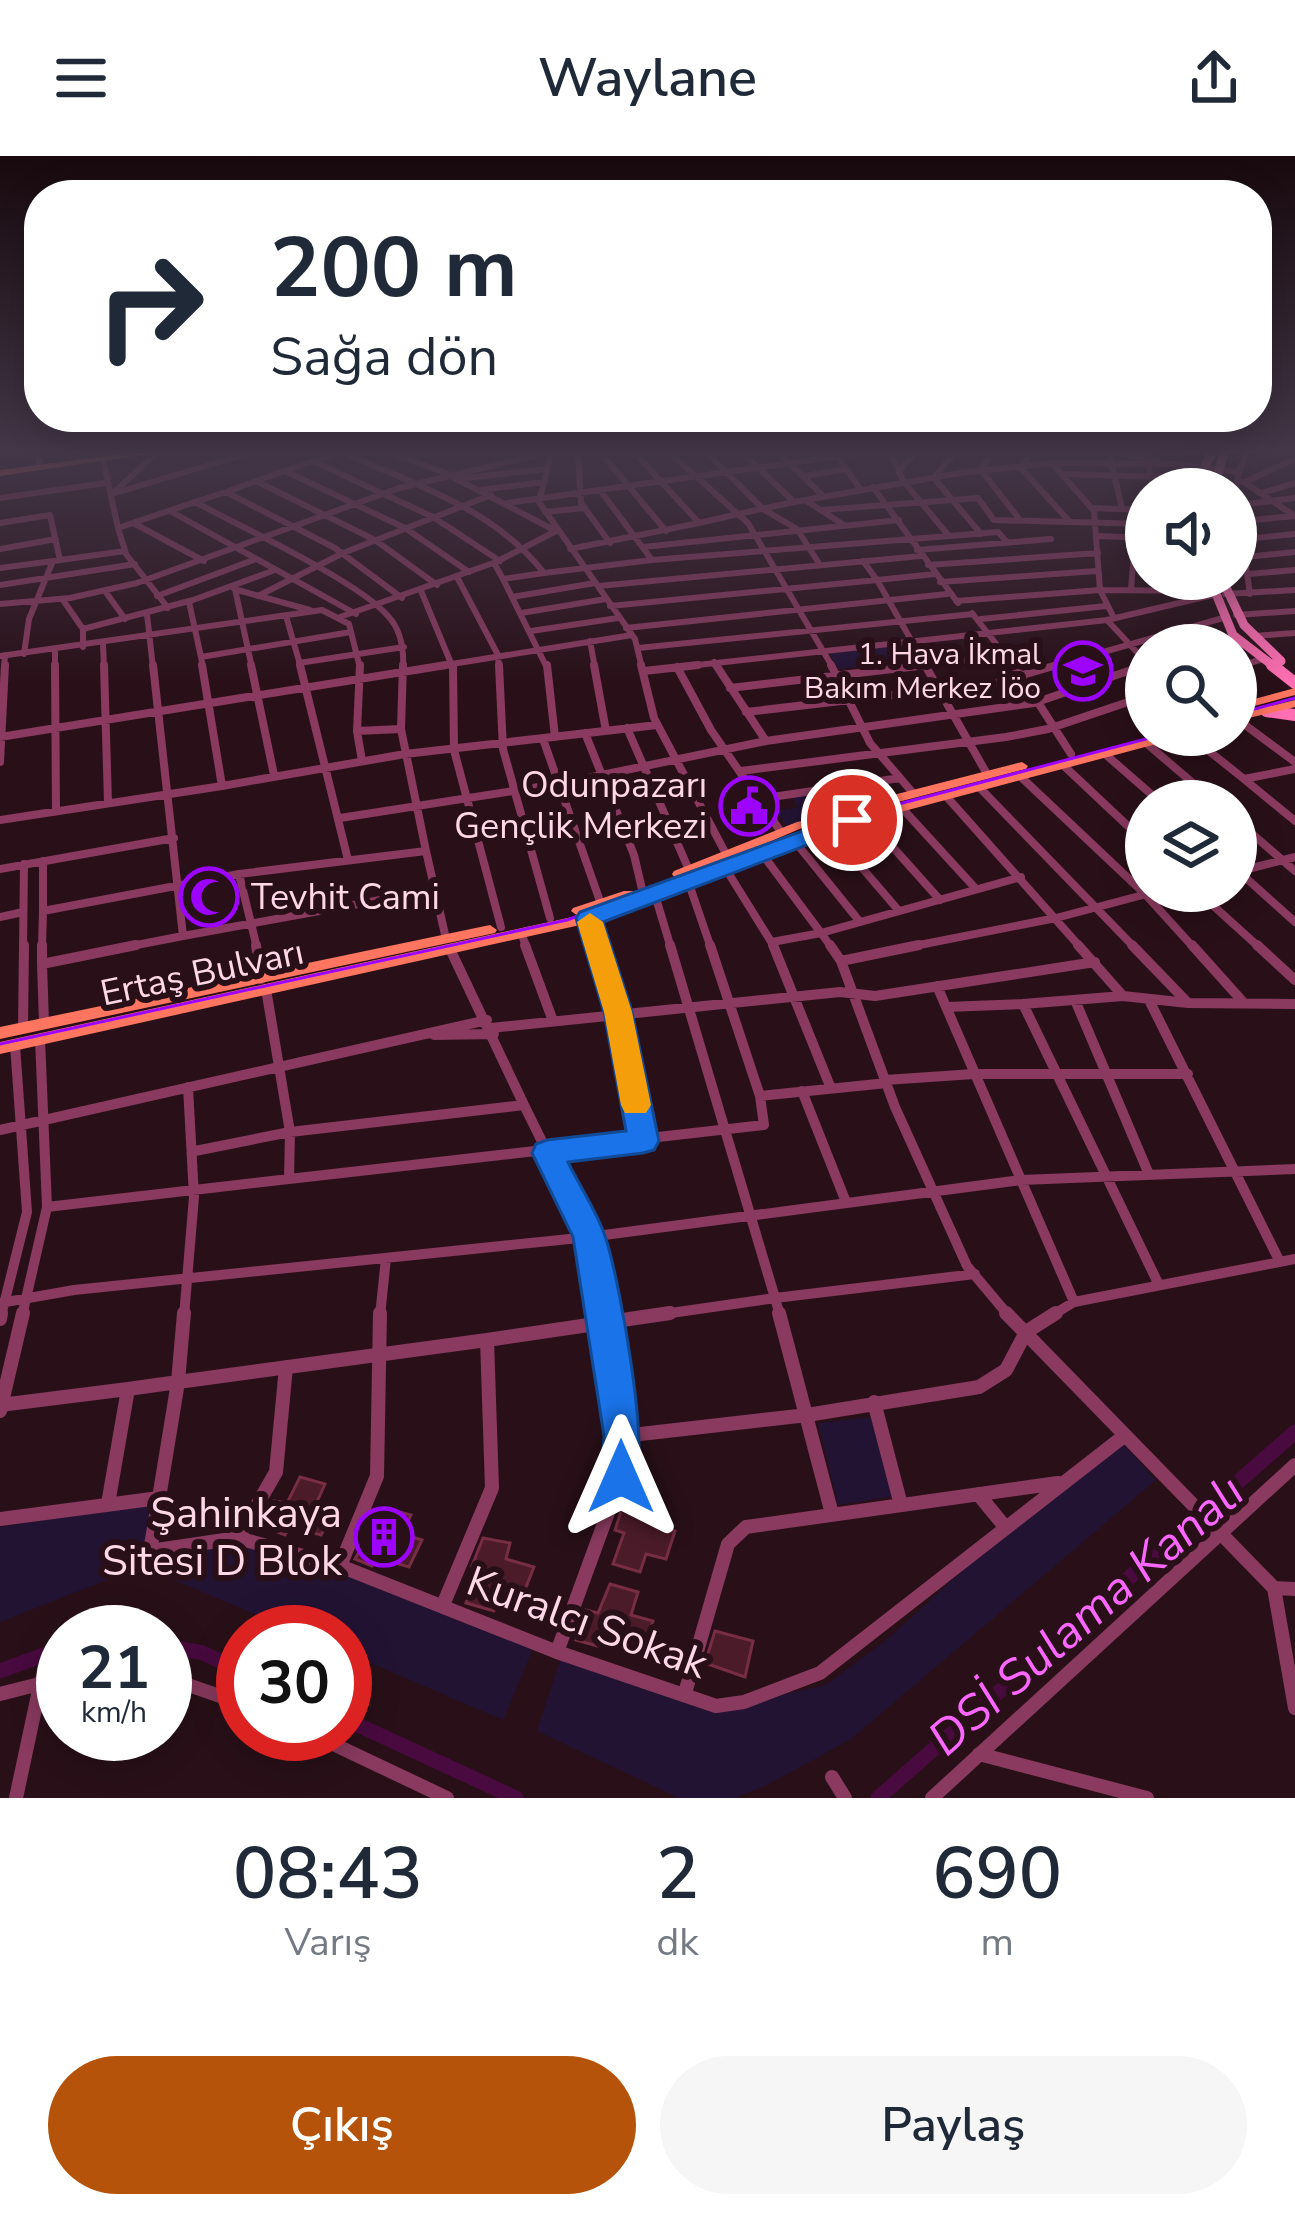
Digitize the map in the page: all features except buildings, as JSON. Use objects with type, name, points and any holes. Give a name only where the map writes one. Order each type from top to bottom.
[{"type":"main road","points":[[1219,600],[1232,624]]},
{"type":"main road","points":[[1227,600],[1229,617],[1237,624]]},
{"type":"main road","points":[[1257,640],[1292,671]]},
{"type":"main road","points":[[1257,654],[1292,671]]},
{"type":"main road","points":[[1292,671],[1292,693]]},
{"type":"main road","points":[[1257,703],[1292,693]]},
{"type":"main road","points":[[1257,713],[1292,693]]},
{"type":"main road","points":[[1266,711],[1295,715]]},
{"type":"main road","name":"Ertaş Bulvarı","points":[[725,860],[760,851],[787,836],[1125,744]]},
{"type":"main road","name":"Ertaş Bulvarı","points":[[8,1047],[42,1031],[589,918],[787,836],[913,794],[1021,776],[1067,759],[1125,746]]},
{"type":"main road","name":"Ertaş Bulvarı","points":[[448,944],[649,892]]},
{"type":"main road","name":"Ertaş Bulvarı","points":[[0,1034],[23,1028],[42,1031]]},
{"type":"street","points":[[24,653],[34,604],[56,561],[54,530]]},
{"type":"street","points":[[118,530],[125,551],[168,608]]},
{"type":"street","points":[[144,530],[204,562]]},
{"type":"street","points":[[203,530],[356,614]]},
{"type":"street","points":[[246,530],[378,607],[389,616],[404,646],[401,729],[448,944],[589,1237],[623,1436],[621,1477],[557,1652]]},
{"type":"street","points":[[0,604],[63,600],[150,582],[290,530]]},
{"type":"street","points":[[298,530],[343,553],[402,598]]},
{"type":"street","points":[[354,530],[437,585]]},
{"type":"street","points":[[258,596],[400,530]]},
{"type":"street","points":[[406,530],[469,572]]},
{"type":"street","points":[[451,530],[497,562],[546,658],[555,737]]},
{"type":"street","points":[[500,530],[528,548],[544,573]]},
{"type":"street","points":[[600,530],[610,543]]},
{"type":"street","points":[[631,530],[652,560]]},
{"type":"street","points":[[571,549],[672,530]]},
{"type":"street","points":[[752,530],[813,629],[861,727],[913,794]]},
{"type":"street","points":[[644,547],[790,530]]},
{"type":"street","points":[[797,530],[820,565]]},
{"type":"street","points":[[905,530],[947,594],[990,632],[1067,759],[1125,821]]},
{"type":"street","points":[[944,530],[949,536]]},
{"type":"street","points":[[977,530],[980,533]]},
{"type":"street","points":[[1044,530],[1064,554]]},
{"type":"street","points":[[1099,530],[1100,590],[1124,643]]},
{"type":"street","points":[[232,588],[340,617],[497,562],[556,531],[638,648],[657,724],[772,942],[790,997],[830,1086]]},
{"type":"street","points":[[503,579],[652,560],[910,538],[998,532],[1006,542]]},
{"type":"street","points":[[1257,538],[1295,534]]},
{"type":"street","points":[[1099,536],[1125,537]]},
{"type":"street","points":[[0,549],[56,538]]},
{"type":"street","points":[[512,597],[1051,539]]},
{"type":"street","points":[[0,568],[125,551]]},
{"type":"street","points":[[1257,556],[1295,552]]},
{"type":"street","points":[[928,565],[1098,553]]},
{"type":"street","points":[[157,596],[256,559]]},
{"type":"street","points":[[863,561],[968,742],[983,781],[1094,908],[1188,1003]]},
{"type":"street","points":[[0,585],[135,563]]},
{"type":"street","points":[[83,629],[189,602],[275,570]]},
{"type":"street","points":[[1257,573],[1295,570]]},
{"type":"street","points":[[521,613],[877,580],[1096,571]]},
{"type":"street","points":[[458,577],[498,655],[502,744],[550,918]]},
{"type":"street","points":[[232,588],[274,776]]},
{"type":"street","points":[[956,601],[1125,590]]},
{"type":"street","points":[[1257,593],[1295,590]]},
{"type":"street","points":[[105,591],[125,619]]},
{"type":"street","points":[[422,591],[453,664],[454,749],[500,927]]},
{"type":"street","points":[[1,737],[629,631],[947,594]]},
{"type":"street","points":[[63,600],[83,629],[83,647]]},
{"type":"street","points":[[644,671],[1110,619],[1175,600]]},
{"type":"street","points":[[189,602],[222,786]]},
{"type":"street","points":[[638,648],[898,621],[1106,606]]},
{"type":"street","points":[[0,762],[3,656],[314,611]]},
{"type":"street","points":[[746,712],[1020,678],[1124,643],[1229,617],[1295,611]]},
{"type":"street","points":[[147,614],[183,936]]},
{"type":"street","points":[[286,616],[328,765],[348,860]]},
{"type":"street","points":[[340,617],[359,653],[357,731],[362,761]]},
{"type":"street","points":[[531,631],[618,618]]},
{"type":"street","points":[[201,657],[351,632]]},
{"type":"street","points":[[1257,636],[1295,633]]},
{"type":"street","points":[[590,641],[606,731]]},
{"type":"street","points":[[103,644],[108,803]]},
{"type":"street","points":[[299,663],[404,646]]},
{"type":"street","points":[[55,650],[56,811]]},
{"type":"street","points":[[730,688],[1005,656]]},
{"type":"street","points":[[1277,658],[1295,656]]},
{"type":"street","points":[[1257,660],[1263,658]]},
{"type":"street","points":[[714,662],[766,741]]},
{"type":"street","points":[[677,667],[759,799],[860,922]]},
{"type":"street","points":[[340,818],[558,784],[766,741],[1034,703],[1125,671]]},
{"type":"street","points":[[740,771],[1048,729],[1125,703]]},
{"type":"street","points":[[0,820],[328,765],[657,724]]},
{"type":"street","points":[[47,1207],[764,1125],[760,1096],[688,876],[627,728]]},
{"type":"street","points":[[357,731],[401,729]]},
{"type":"street","points":[[585,734],[649,892],[688,1006],[775,1298],[832,1514]]},
{"type":"street","points":[[1257,735],[1295,765]]},
{"type":"street","points":[[543,739],[601,904]]},
{"type":"street","points":[[1105,754],[1135,780]]},
{"type":"street","points":[[1165,756],[1191,780]]},
{"type":"street","points":[[1215,756],[1295,821]]},
{"type":"street","points":[[1244,779],[1295,765]]},
{"type":"street","points":[[1021,776],[1125,875]]},
{"type":"street","points":[[759,799],[900,778]]},
{"type":"street","points":[[946,796],[1123,996]]},
{"type":"street","points":[[901,808],[976,889]]},
{"type":"street","points":[[866,816],[940,900]]},
{"type":"street","points":[[827,827],[899,911]]},
{"type":"street","points":[[0,869],[174,838]]},
{"type":"street","points":[[1257,838],[1295,871]]},
{"type":"street","points":[[43,911],[239,874],[426,850]]},
{"type":"street","points":[[760,851],[841,961],[931,1192],[974,1274],[1274,1588],[1294,1700]]},
{"type":"street","points":[[1257,866],[1295,857]]},
{"type":"street","points":[[43,861],[47,1207],[0,1407],[974,1274]]},
{"type":"street","points":[[23,1028],[24,864]]},
{"type":"street","points":[[239,874],[253,922],[280,1065],[290,1132],[289,1179]]},
{"type":"street","points":[[772,942],[821,933],[1021,877]]},
{"type":"street","points":[[1257,889],[1295,922]]},
{"type":"street","points":[[42,964],[435,890]]},
{"type":"street","points":[[841,961],[1125,899]]},
{"type":"street","points":[[0,917],[23,912]]},
{"type":"street","points":[[1161,912],[1244,1004]]},
{"type":"street","points":[[1220,912],[1295,980]]},
{"type":"street","points":[[589,918],[618,1012],[643,1141]]},
{"type":"street","points":[[521,933],[553,1022]]},
{"type":"street","points":[[0,1130],[417,1035],[790,997],[875,996],[1095,962]]},
{"type":"street","points":[[937,986],[1075,1301]]},
{"type":"street","points":[[946,1007],[1123,996],[1188,1003],[1295,1004]]},
{"type":"street","points":[[1075,1000],[1148,1172]]},
{"type":"street","points":[[1149,1000],[1280,1260]]},
{"type":"street","points":[[1023,1004],[1158,1283]]},
{"type":"street","points":[[0,1319],[27,1212],[23,1126],[8,1047]]},
{"type":"street","points":[[760,1096],[974,1074],[1188,1074]]},
{"type":"street","points":[[188,1087],[194,1191],[178,1382],[150,1551],[238,1538],[276,1472],[286,1366]]},
{"type":"street","points":[[802,1091],[846,1202]]},
{"type":"street","points":[[195,1151],[290,1132],[524,1105]]},
{"type":"street","points":[[2,1303],[589,1237],[1021,1180],[1295,1169]]},
{"type":"street","points":[[340,1566],[377,1477],[386,1258]]},
{"type":"street","points":[[623,1436],[807,1415],[979,1387],[1006,1370],[1026,1332],[1075,1301],[1295,1259]]},
{"type":"street","points":[[443,1605],[492,1488],[487,1340]]},
{"type":"street","points":[[109,1504],[128,1389]]},
{"type":"street","points":[[874,1402],[901,1505]]},
{"type":"street","name":"Kuralcı Sokak","points":[[238,1538],[340,1566],[557,1652],[716,1706],[744,1702],[820,1673],[1124,1436]]},
{"type":"street","points":[[932,1798],[1216,1525],[1295,1466]]},
{"type":"street","points":[[685,1694],[728,1544],[746,1527],[1063,1482]]},
{"type":"street","points":[[978,1495],[1006,1528]]},
{"type":"street","points":[[0,1519],[159,1498]]},
{"type":"street","points":[[1274,1588],[1295,1589]]},
{"type":"street","points":[[0,1694],[36,1683]]},
{"type":"street","points":[[16,1798],[36,1704]]},
{"type":"street","points":[[979,1754],[1148,1798]]},
{"type":"street","points":[[369,1761],[447,1798]]},
{"type":"street","points":[[832,1777],[845,1798]]},
{"type":"shaded area","points":[[907,643],[916,661],[838,669],[828,651]]},
{"type":"shaded area","points":[[870,783],[885,798],[786,826],[776,811],[798,807],[792,797]]},
{"type":"shaded area","points":[[870,1417],[895,1496],[838,1505],[818,1423]]},
{"type":"shaded area","points":[[1122,1443],[1156,1480],[851,1739],[767,1785],[734,1798],[679,1798],[537,1731],[561,1658],[708,1711],[826,1685],[890,1637],[978,1556]]},
{"type":"shaded area","points":[[159,1498],[135,1569],[0,1622],[0,1527]]},
{"type":"shaded area","points":[[239,1542],[347,1573],[535,1644],[503,1720],[372,1664],[372,1605],[233,1605],[158,1573],[161,1554]]},
{"type":"waterway","name":"DSİ Sulama Kanalı","points":[[878,1798],[1295,1432]]},
{"type":"waterway","name":"DSİ Sulama Kanalı","points":[[192,1651],[216,1659]]},
{"type":"waterway","name":"DSİ Sulama Kanalı","points":[[0,1671],[36,1658]]},
{"type":"waterway","name":"DSİ Sulama Kanalı","points":[[372,1731],[516,1798]]},
{"type":"tram line","points":[[1257,708],[1295,698]]},
{"type":"tram line","points":[[0,1044],[567,920],[834,821],[1125,744]]},
{"type":"slow traffic","points":[[590,922],[618,1012],[636,1105]]},
{"type":"place","name":"1. Hava İkmal Bakım Merkez İöo","points":[[1083,671]]},
{"type":"place","name":"Odunpazarı Gençlik Merkezi","points":[[749,806]]},
{"type":"place","name":"Tevhit Cami","points":[[209,897]]},
{"type":"place","name":"Şahinkaya Sitesi D Blok","points":[[384,1537]]},
{"type":"route","points":[[621,1477],[623,1436],[589,1237],[547,1153],[643,1141],[618,1012],[589,918],[852,820]]}]
